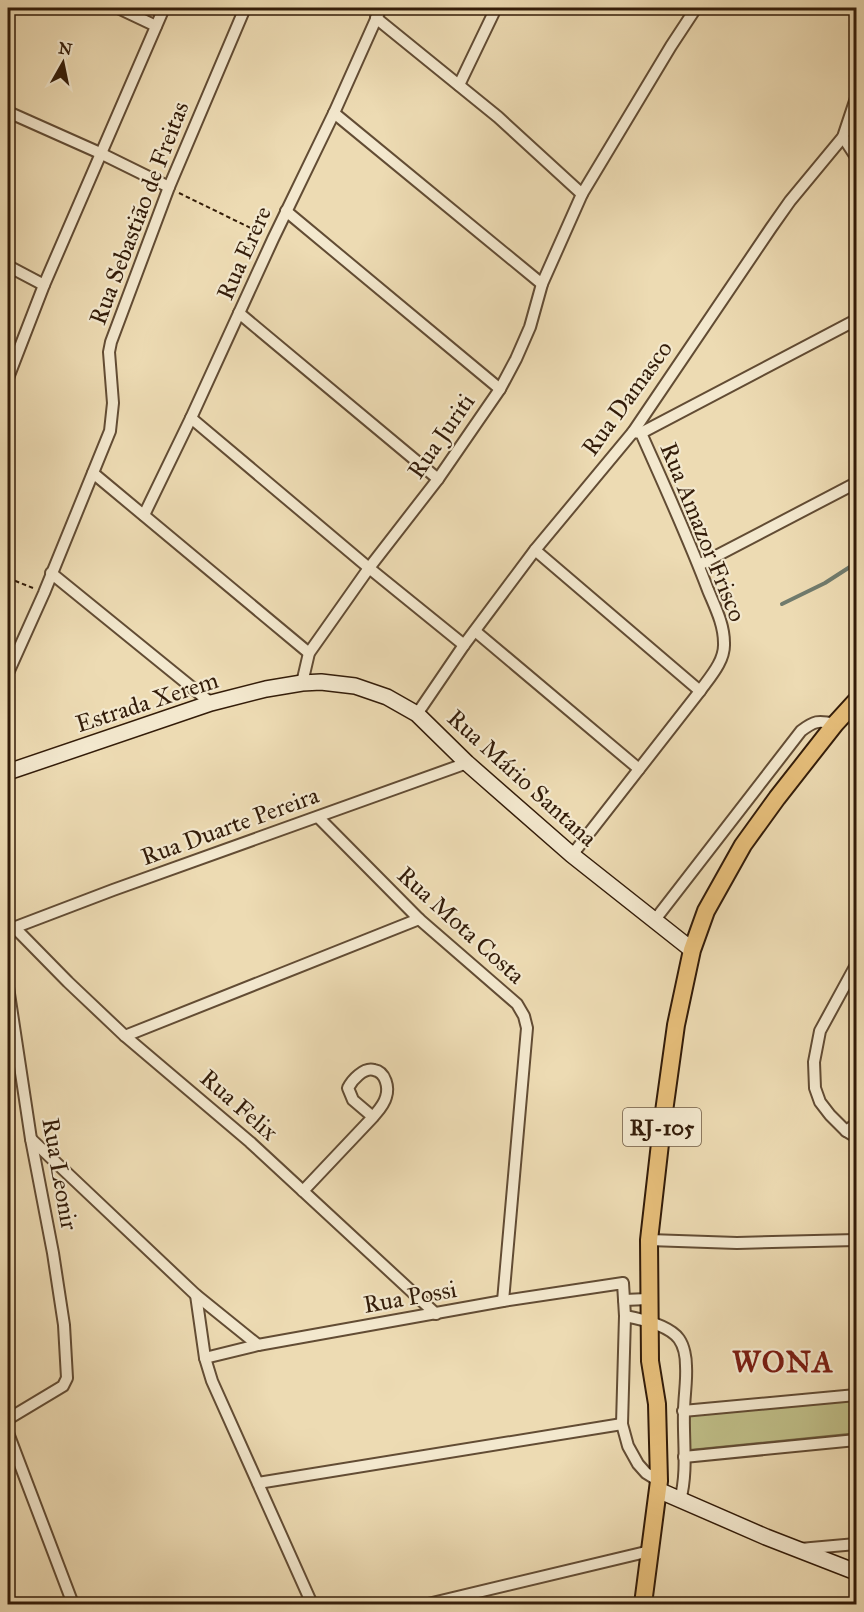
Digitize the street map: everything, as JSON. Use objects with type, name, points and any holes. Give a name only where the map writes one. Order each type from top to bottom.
[{"type":"main road","name":"RJ-105","points":[[643,1605],[658,1485],[657,1413],[650,1360],[648,1320],[649,1240],[676,1025],[692,950],[706,911],[743,845],[835,724],[856,701]]},
{"type":"street","points":[[118,8],[156,26]]},
{"type":"street","points":[[8,378],[44,285],[164,8]]},
{"type":"street","name":"Rua Sebastião de Freitas","points":[[8,674],[44,593],[110,430],[112,403],[109,352],[111,342],[169,187],[245,8]]},
{"type":"street","points":[[459,85],[496,8]]},
{"type":"street","points":[[378,13],[498,117],[582,194],[696,8]]},
{"type":"street","name":"Rua Erere","points":[[144,515],[334,113],[378,13]]},
{"type":"street","name":"Rua Damasco","points":[[417,714],[535,550],[637,433],[771,228],[790,201],[843,137],[856,98]]},
{"type":"street","points":[[8,112],[169,187]]},
{"type":"street","points":[[334,113],[543,284]]},
{"type":"street","points":[[843,137],[856,157]]},
{"type":"street","name":"Rua Juriti","points":[[302,683],[309,653],[369,568],[438,479],[500,389],[530,327],[543,284],[582,194]]},
{"type":"street","points":[[286,211],[500,389]]},
{"type":"street","points":[[8,266],[44,285]]},
{"type":"street","points":[[239,314],[438,479]]},
{"type":"street","points":[[637,433],[856,320]]},
{"type":"street","points":[[191,418],[369,568],[465,645]]},
{"type":"street","name":"Rua Amazor Frisco","points":[[572,855],[700,691],[723,653],[721,624],[699,565],[637,433]]},
{"type":"street","points":[[93,473],[309,653]]},
{"type":"street","points":[[699,565],[856,483]]},
{"type":"street","points":[[535,550],[700,691]]},
{"type":"street","points":[[51,573],[211,703]]},
{"type":"street","points":[[475,631],[639,769]]},
{"type":"street","name":"Rua Mário Santana","points":[[302,683],[329,682],[355,686],[387,697],[417,714],[467,763],[572,855],[692,950]]},
{"type":"street","name":"Estrada Xerem","points":[[8,772],[211,703],[266,689],[302,683]]},
{"type":"street","points":[[654,921],[801,731],[812,723],[823,721],[835,724]]},
{"type":"street","name":"Rua Duarte Pereira","points":[[11,929],[112,890],[467,763]]},
{"type":"street","name":"Rua Mota Costa","points":[[318,817],[419,919],[517,1004],[524,1016],[527,1028],[503,1301]]},
{"type":"street","points":[[125,1036],[419,919]]},
{"type":"street","name":"Rua Felix","points":[[11,929],[125,1036],[250,1142],[436,1314]]},
{"type":"street","points":[[856,965],[820,1031],[814,1062],[815,1088],[820,1102],[846,1131],[856,1137]]},
{"type":"street","name":"Rua Leonir","points":[[8,987],[31,1139],[55,1263],[68,1369],[63,1386],[8,1419]]},
{"type":"street","points":[[303,1191],[373,1117]]},
{"type":"street","points":[[846,1131],[856,1124]]},
{"type":"street","points":[[31,1139],[196,1294],[258,1345]]},
{"type":"street","points":[[649,1240],[737,1243],[856,1240]]},
{"type":"street","name":"Rua Possi","points":[[205,1358],[258,1345],[503,1301],[623,1283],[624,1300]]},
{"type":"street","points":[[196,1294],[205,1358],[212,1381],[312,1605]]},
{"type":"street","points":[[648,1299],[624,1300],[622,1424],[628,1446],[638,1464],[658,1485],[680,1500],[765,1537],[856,1572]]},
{"type":"street","points":[[625,1316],[648,1320],[672,1332],[679,1339],[684,1353],[686,1365],[684,1457],[680,1500]]},
{"type":"street","points":[[684,1411],[856,1395]]},
{"type":"street","points":[[258,1483],[622,1424]]},
{"type":"street","points":[[8,1433],[73,1605]]},
{"type":"street","points":[[684,1457],[856,1440]]},
{"type":"street","points":[[800,1549],[856,1544]]},
{"type":"street","points":[[428,1605],[650,1551]]},
{"type":"path","points":[[169,187],[273,239]]},
{"type":"path","points":[[8,579],[44,593]]},
{"type":"shaded area","points":[[856,1400],[856,1433],[687,1450],[689,1414]]},
{"type":"waterway","points":[[782,604],[825,583],[856,563]]},
{"type":"district","name":"WONA","points":[[783,1362]]}]
